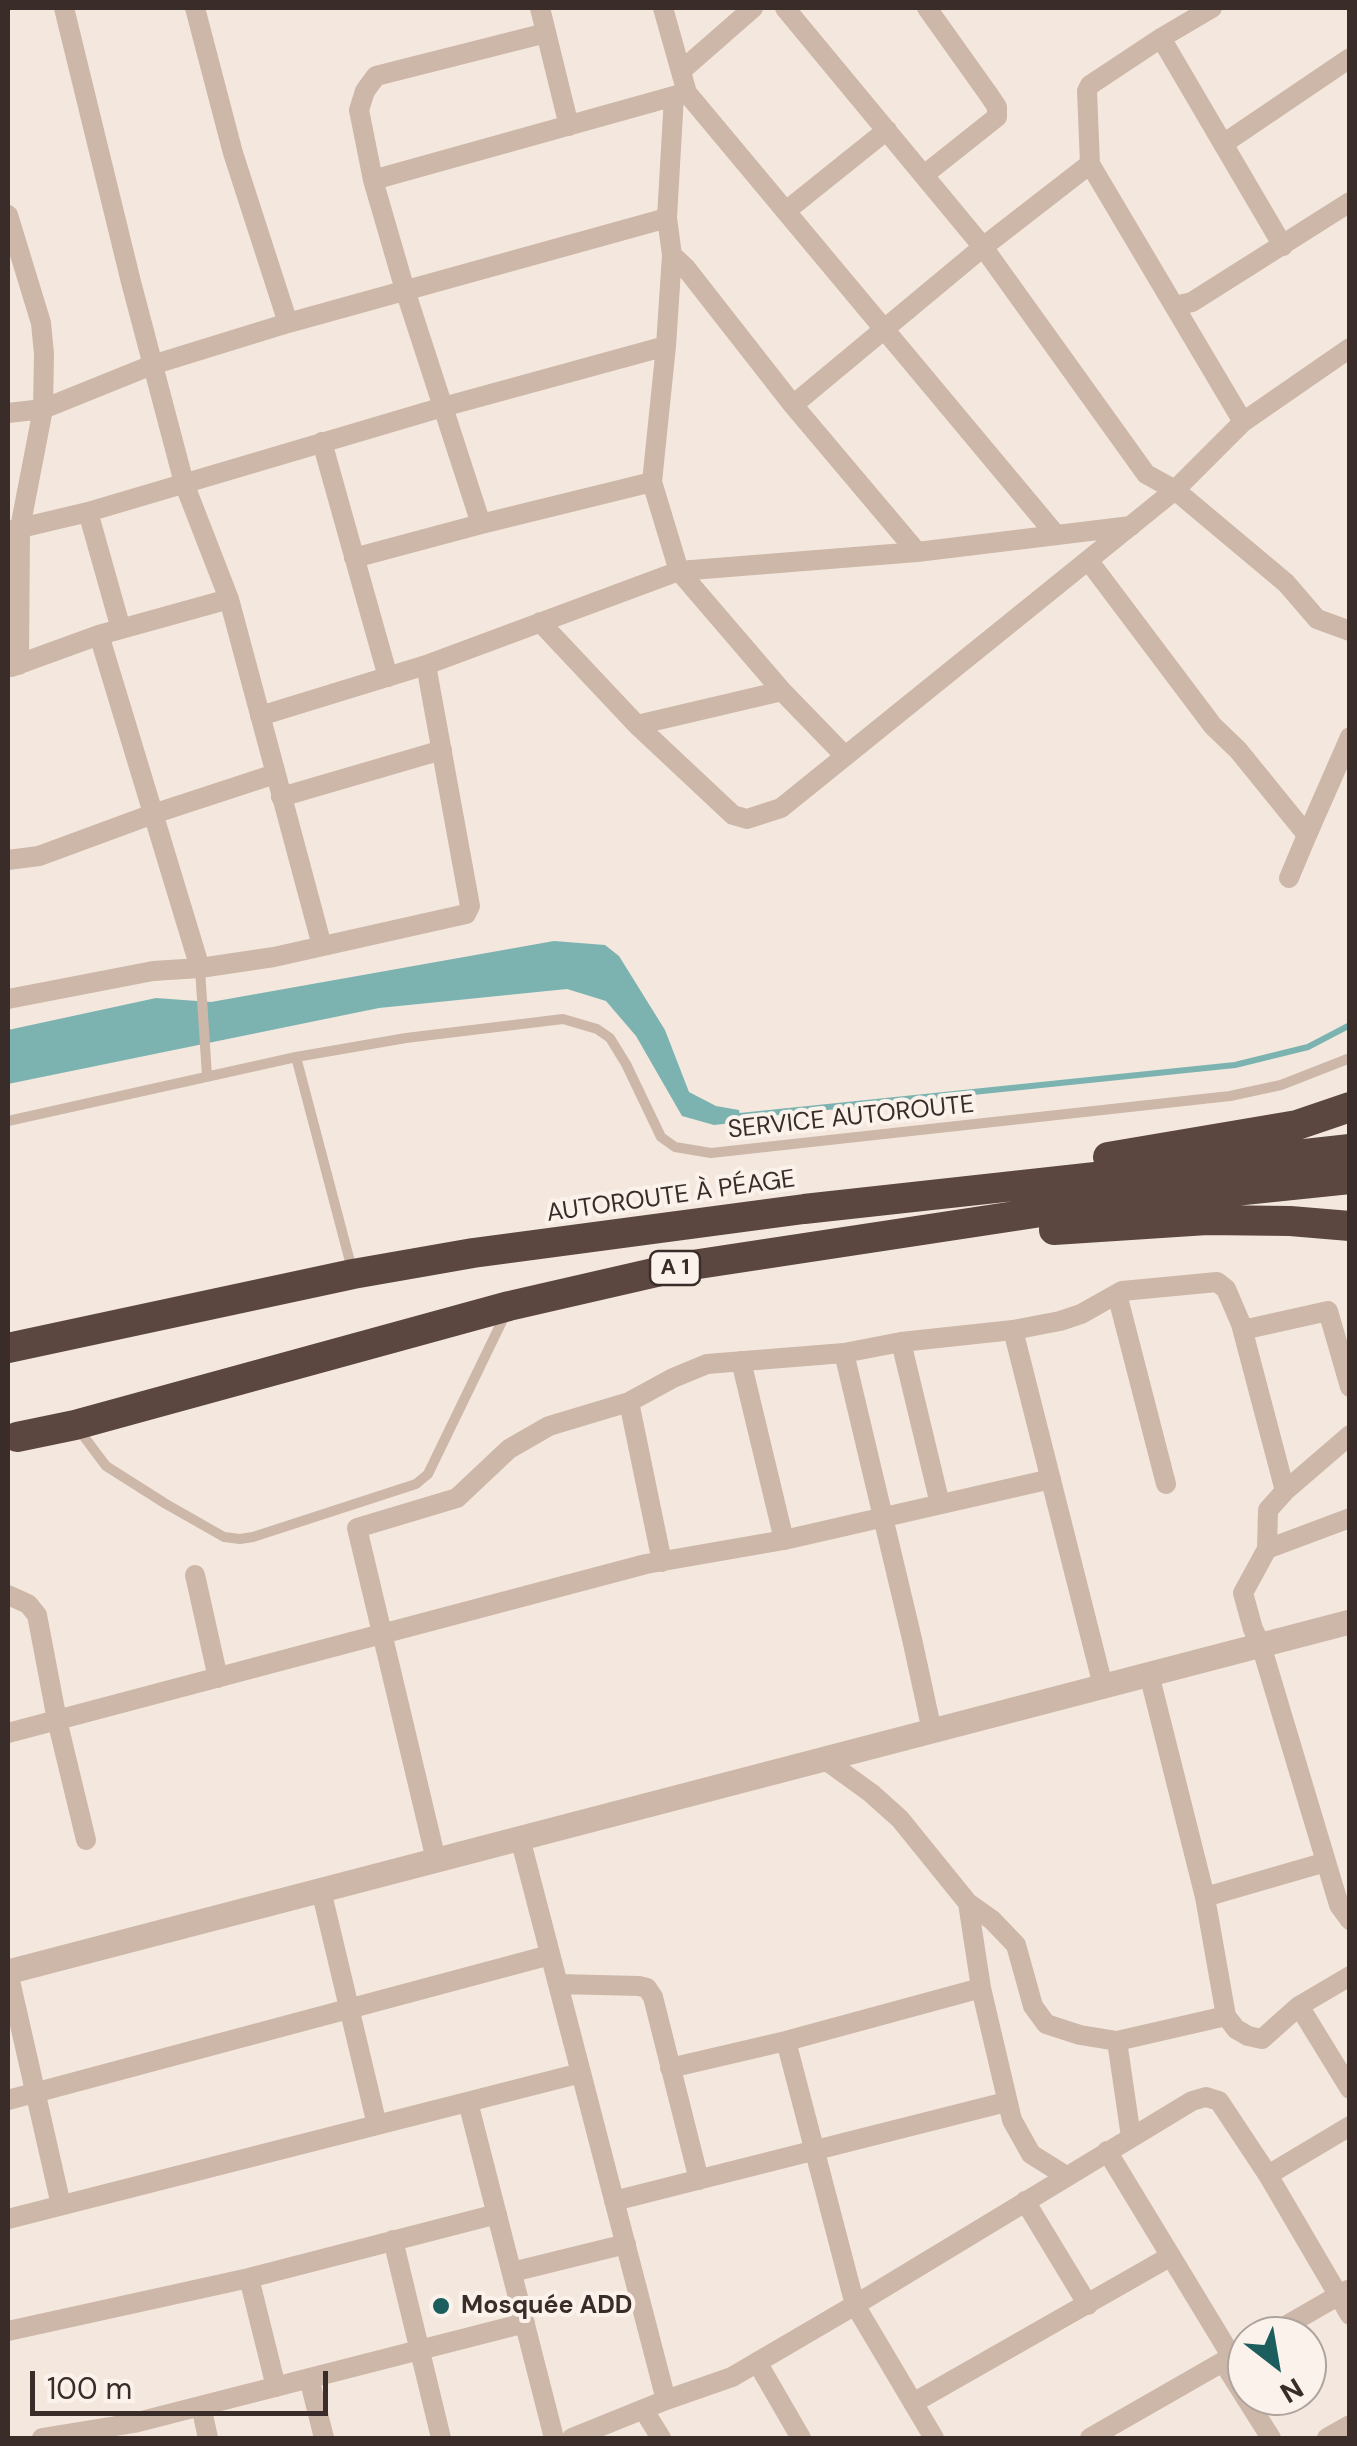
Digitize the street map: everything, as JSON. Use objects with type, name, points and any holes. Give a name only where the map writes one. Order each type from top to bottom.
[{"type":"highway","points":[[804,1209],[1297,1125],[1350,1107]]},
{"type":"highway","name":"AUTOROUTE À PÉAGE","points":[[8,1348],[354,1274],[473,1253],[804,1209],[1350,1149]]},
{"type":"highway","name":"A 1","points":[[17,1437],[75,1425],[509,1306],[679,1267],[1061,1209],[1350,1179]]},
{"type":"highway","points":[[841,1243],[1207,1220],[1350,1226]]},
{"type":"street","points":[[64,8],[184,483],[229,600],[322,946]]},
{"type":"street","points":[[195,8],[233,152],[288,323]]},
{"type":"street","points":[[540,8],[569,126]]},
{"type":"street","points":[[662,8],[681,71],[681,95],[667,218],[672,255],[652,482],[679,571],[782,691],[845,756]]},
{"type":"street","points":[[681,71],[754,8]]},
{"type":"street","points":[[924,174],[997,116],[989,95],[928,8]]},
{"type":"street","points":[[790,9],[984,246],[1146,474],[1175,490],[1286,583],[1317,619],[1350,631]]},
{"type":"street","points":[[1206,9],[1090,85],[1090,164],[1243,422]]},
{"type":"street","points":[[481,524],[372,180],[359,110],[376,76],[546,33]]},
{"type":"street","points":[[1161,38],[1282,246]]},
{"type":"street","points":[[1223,144],[1350,58]]},
{"type":"street","points":[[372,180],[681,95]]},
{"type":"street","points":[[681,95],[786,211],[1056,535]]},
{"type":"street","points":[[786,211],[887,130]]},
{"type":"street","points":[[792,405],[1090,164]]},
{"type":"street","points":[[1175,306],[1192,302],[1350,202]]},
{"type":"street","points":[[8,215],[41,324],[44,354],[44,409],[14,529],[13,666],[99,634],[229,600]]},
{"type":"street","points":[[8,413],[44,409],[152,365],[288,323],[667,218]]},
{"type":"street","points":[[672,255],[686,267],[792,405],[917,552]]},
{"type":"street","points":[[14,529],[88,512],[443,406],[666,346]]},
{"type":"street","points":[[540,622],[637,725],[733,815],[747,819],[781,808],[1175,490],[1243,422],[1350,348]]},
{"type":"street","points":[[322,442],[388,677]]},
{"type":"street","points":[[354,558],[652,482]]},
{"type":"street","points":[[88,512],[120,629]]},
{"type":"street","points":[[260,716],[426,665],[679,571],[917,552],[1131,526]]},
{"type":"street","points":[[1088,560],[1213,726],[1238,750],[1307,835]]},
{"type":"street","points":[[99,634],[200,968]]},
{"type":"street","points":[[8,999],[153,971],[274,957],[466,914],[470,906],[426,665]]},
{"type":"street","points":[[637,725],[782,691]]},
{"type":"street","points":[[1290,878],[1350,737]]},
{"type":"street","points":[[282,796],[442,750]]},
{"type":"street","points":[[8,860],[39,856],[276,774]]},
{"type":"street","points":[[436,1860],[357,1528],[457,1498],[509,1450],[549,1426],[629,1402],[707,1364],[844,1353],[901,1342],[1013,1330],[1081,1314],[1122,1291],[1217,1282],[1226,1289],[1241,1324],[1285,1491]]},
{"type":"street","points":[[1117,1294],[1166,1484]]},
{"type":"street","points":[[1241,1324],[1247,1329],[1256,1328],[1328,1311],[1350,1387]]},
{"type":"street","points":[[1013,1330],[1103,1686]]},
{"type":"street","points":[[901,1342],[940,1504]]},
{"type":"street","points":[[844,1353],[932,1731]]},
{"type":"street","points":[[741,1362],[784,1540]]},
{"type":"street","points":[[629,1402],[662,1562]]},
{"type":"street","points":[[1350,1435],[1268,1510],[1268,1549],[1244,1593],[1338,1905],[1350,1920]]},
{"type":"street","points":[[8,1733],[662,1562],[784,1540],[1050,1478]]},
{"type":"street","points":[[1268,1549],[1350,1518]]},
{"type":"street","points":[[196,1575],[218,1678]]},
{"type":"street","points":[[8,1594],[28,1604],[37,1615],[56,1720],[86,1840]]},
{"type":"street","points":[[61,2205],[8,1972],[1350,1622]]},
{"type":"street","points":[[1149,1674],[1205,1897],[1226,2016],[1248,2036],[1262,2039],[1299,2006],[1350,1976]]},
{"type":"street","points":[[824,1759],[900,1819],[968,1902],[1016,1945],[1033,2006],[1046,2024],[1117,2041],[1226,2016]]},
{"type":"street","points":[[520,1838],[666,2400]]},
{"type":"street","points":[[1205,1897],[1326,1862]]},
{"type":"street","points":[[321,1890],[377,2125]]},
{"type":"street","points":[[968,1902],[981,1988],[1006,2102],[1031,2154],[1066,2176]]},
{"type":"street","points":[[8,2100],[550,1956]]},
{"type":"street","points":[[558,1984],[647,1988],[653,1998],[699,2180]]},
{"type":"street","points":[[670,2068],[981,1988]]},
{"type":"street","points":[[1299,2006],[1350,2089]]},
{"type":"street","points":[[786,2041],[855,2305],[934,2438]]},
{"type":"street","points":[[1117,2041],[1132,2137]]},
{"type":"street","points":[[8,2218],[581,2073]]},
{"type":"street","points":[[572,2438],[732,2377],[1107,2151],[1192,2101],[1206,2097],[1219,2101],[1268,2175],[1344,2292],[1350,2315]]},
{"type":"street","points":[[468,2102],[554,2438]]},
{"type":"street","points":[[614,2201],[1006,2102]]},
{"type":"street","points":[[1268,2175],[1350,2126]]},
{"type":"street","points":[[1107,2151],[1227,2344]]},
{"type":"street","points":[[1025,2202],[1088,2305]]},
{"type":"street","points":[[8,2330],[249,2278],[497,2214]]},
{"type":"street","points":[[392,2240],[442,2438]]},
{"type":"street","points":[[512,2272],[626,2244]]},
{"type":"street","points":[[913,2404],[1171,2256]]},
{"type":"street","points":[[249,2278],[276,2387]]},
{"type":"street","points":[[1303,2316],[1344,2292]]},
{"type":"street","points":[[42,2438],[134,2423],[525,2323]]},
{"type":"street","points":[[1090,2438],[1227,2359]]},
{"type":"street","points":[[757,2362],[801,2438]]},
{"type":"street","points":[[309,2378],[324,2438]]},
{"type":"street","points":[[201,2406],[208,2438]]},
{"type":"street","points":[[644,2409],[661,2438]]},
{"type":"street","points":[[1327,2438],[1350,2425]]},
{"type":"lane","points":[[200,968],[207,1076]]},
{"type":"lane","name":"SERVICE AUTOROUTE","points":[[8,1121],[296,1057],[406,1038],[562,1020],[581,1023],[610,1038],[661,1137],[675,1147],[711,1153],[1230,1096],[1281,1085],[1350,1058]]},
{"type":"lane","points":[[296,1057],[354,1274]]},
{"type":"lane","points":[[75,1425],[106,1466],[166,1504],[224,1537],[253,1537],[416,1484],[428,1474],[509,1306]]},
{"type":"water","points":[[554,941],[605,945],[619,956],[665,1030],[689,1092],[716,1106],[739,1110],[741,1122],[714,1125],[682,1116],[636,1036],[606,1001],[567,989],[379,1008],[8,1084],[8,1030],[156,998],[211,1002]]},
{"type":"waterway","points":[[740,1116],[1235,1065],[1308,1047],[1350,1025]]},
{"type":"place","name":"Mosquée ADD","points":[[441,2306]]}]
